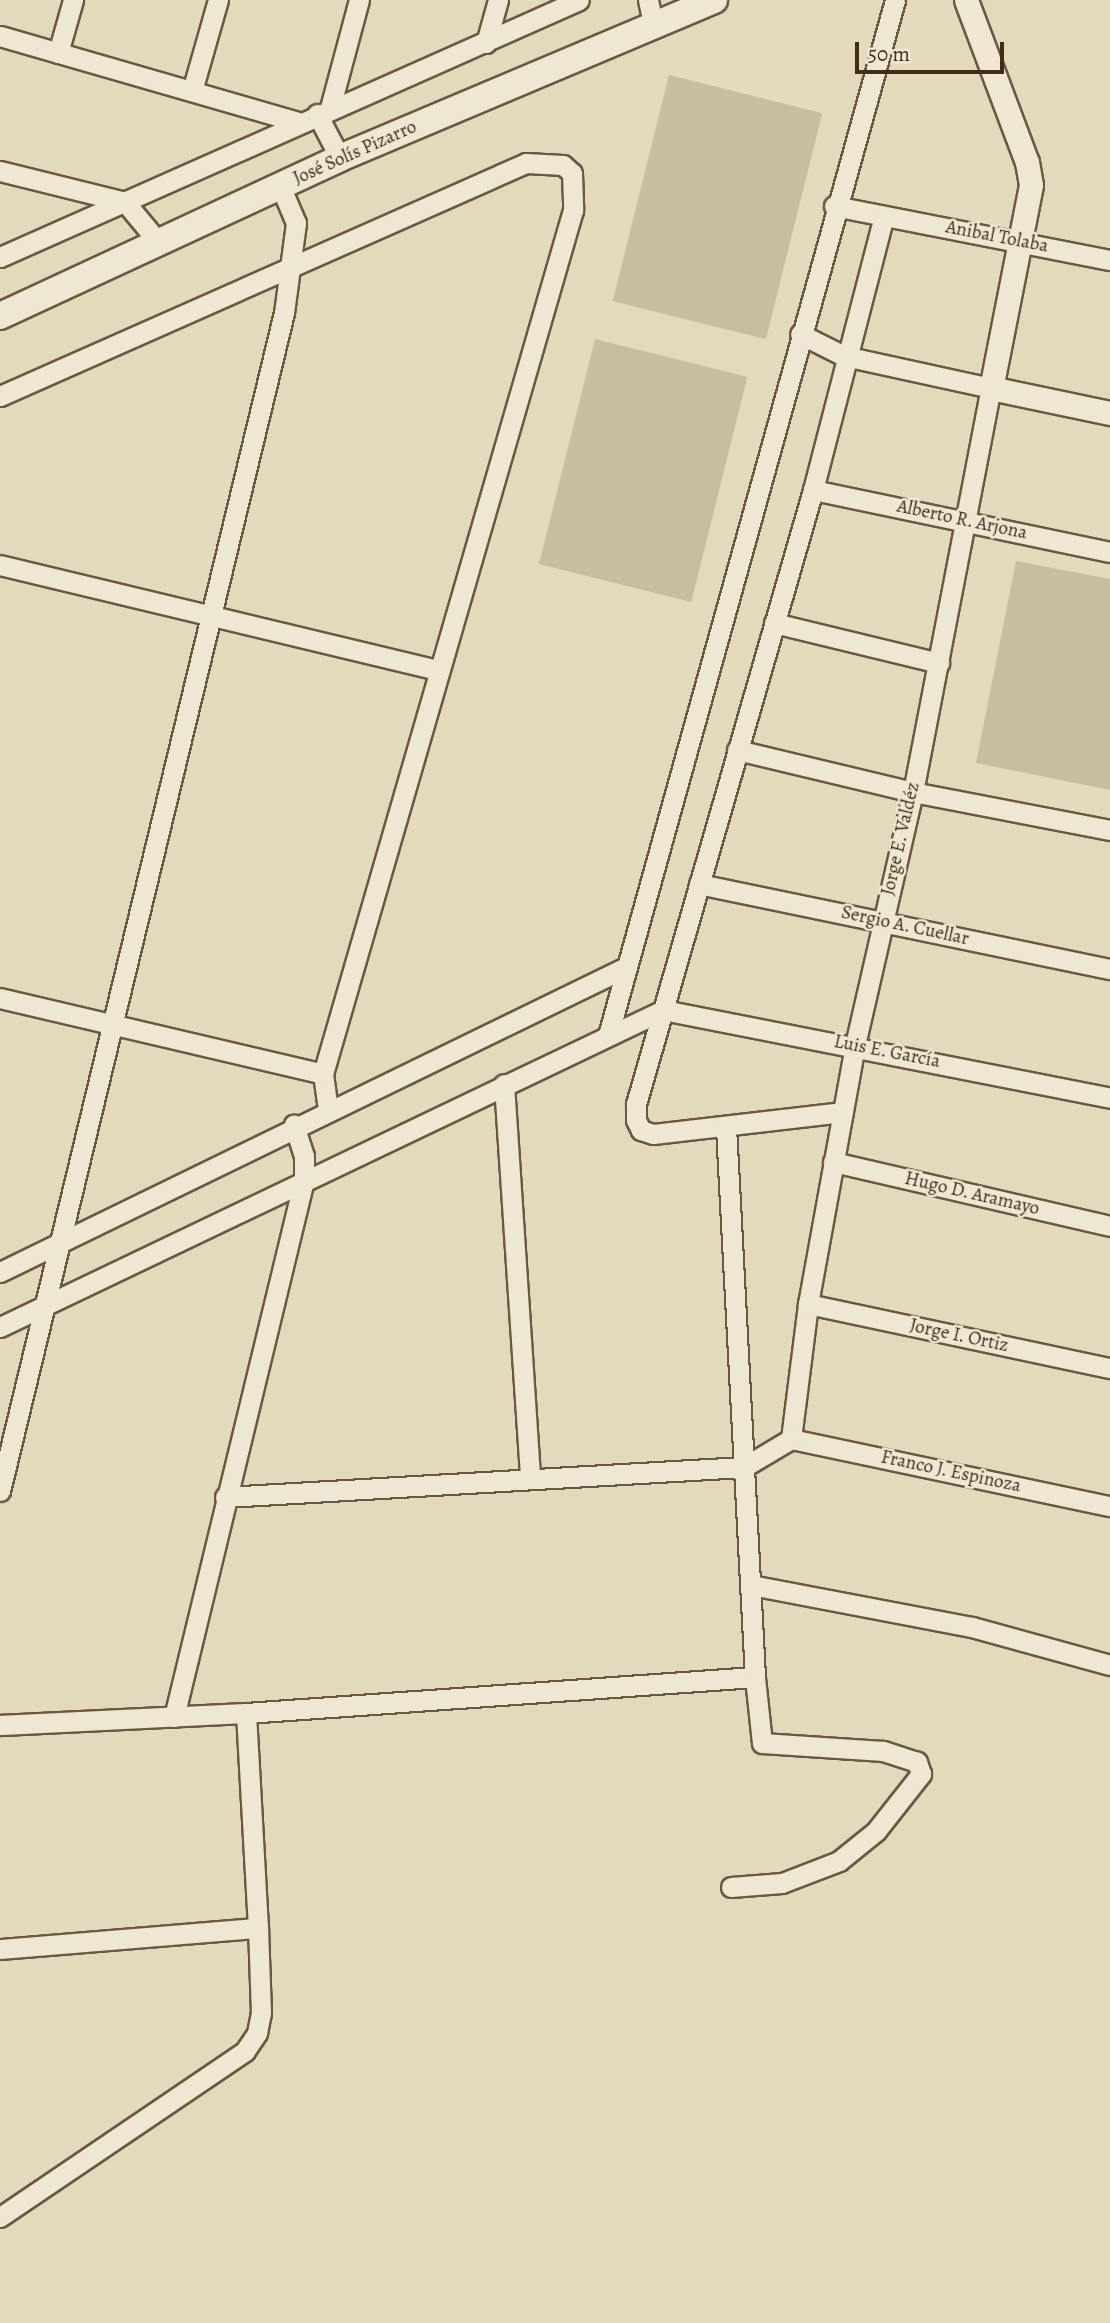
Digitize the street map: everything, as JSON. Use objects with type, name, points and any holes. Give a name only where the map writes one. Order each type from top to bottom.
[{"type":"main road","name":"José Solís Pizarro","points":[[0,316],[282,187],[650,12],[714,0]]},
{"type":"street","points":[[58,53],[73,0]]},
{"type":"street","points":[[192,91],[218,0]]},
{"type":"street","points":[[340,158],[324,111],[359,0]]},
{"type":"street","points":[[486,43],[498,0]]},
{"type":"street","points":[[0,257],[297,122],[486,43],[579,0]]},
{"type":"street","points":[[609,1032],[624,968],[834,206],[895,0]]},
{"type":"street","name":"Jorge E. Valdéz","points":[[791,1438],[808,1304],[855,1045],[913,792],[1031,185],[1027,162],[966,0]]},
{"type":"street","points":[[0,36],[297,122]]},
{"type":"street","points":[[0,396],[293,269],[526,163],[563,165],[572,173],[573,210],[323,1074],[328,1108]]},
{"type":"street","points":[[0,171],[125,202],[159,243]]},
{"type":"street","points":[[0,1491],[293,269],[296,223],[282,187]]},
{"type":"street","name":"Anibal Tolaba","points":[[834,206],[1110,260]]},
{"type":"street","points":[[843,1112],[653,1133],[641,1130],[636,1120],[636,1104],[813,490],[844,356],[884,216]]},
{"type":"street","points":[[800,334],[844,356],[1110,413]]},
{"type":"street","name":"Alberto R. Arjona","points":[[813,490],[1110,552]]},
{"type":"street","points":[[0,565],[438,670]]},
{"type":"street","points":[[774,623],[939,663]]},
{"type":"street","points":[[737,750],[913,792],[1110,830]]},
{"type":"street","name":"Sergio A. Cuellar","points":[[699,884],[1110,969]]},
{"type":"street","points":[[0,1272],[328,1108],[624,968]]},
{"type":"street","points":[[0,998],[323,1074]]},
{"type":"street","points":[[0,1327],[609,1032],[663,1010]]},
{"type":"street","name":"Luis E. García","points":[[663,1010],[855,1045],[1110,1098]]},
{"type":"street","points":[[504,1084],[530,1478]]},
{"type":"street","points":[[174,1717],[225,1497],[304,1180],[304,1156],[294,1125]]},
{"type":"street","points":[[726,1127],[755,1677],[762,1742],[774,1747],[883,1751],[917,1762],[921,1774],[876,1831],[839,1861],[782,1883],[732,1888]]},
{"type":"street","name":"Hugo D. Aramayo","points":[[833,1163],[1110,1226]]},
{"type":"street","name":"Jorge I. Ortiz","points":[[808,1304],[1110,1368]]},
{"type":"street","points":[[225,1497],[744,1468],[791,1438]]},
{"type":"street","name":"Franco J. Espinoza","points":[[791,1438],[1110,1506]]},
{"type":"street","points":[[751,1586],[972,1626],[1110,1665]]},
{"type":"street","points":[[0,1725],[246,1713],[755,1677]]},
{"type":"street","points":[[0,2217],[245,2051],[257,2033],[261,2013],[246,1713]]},
{"type":"street","points":[[0,1949],[258,1928]]},
{"type":"shaded area","points":[[669,75],[822,113],[766,339],[613,301]]},
{"type":"shaded area","points":[[595,339],[747,377],[691,602],[539,564]]},
{"type":"shaded area","points":[[1016,561],[1110,579],[1110,790],[976,763]]}]
